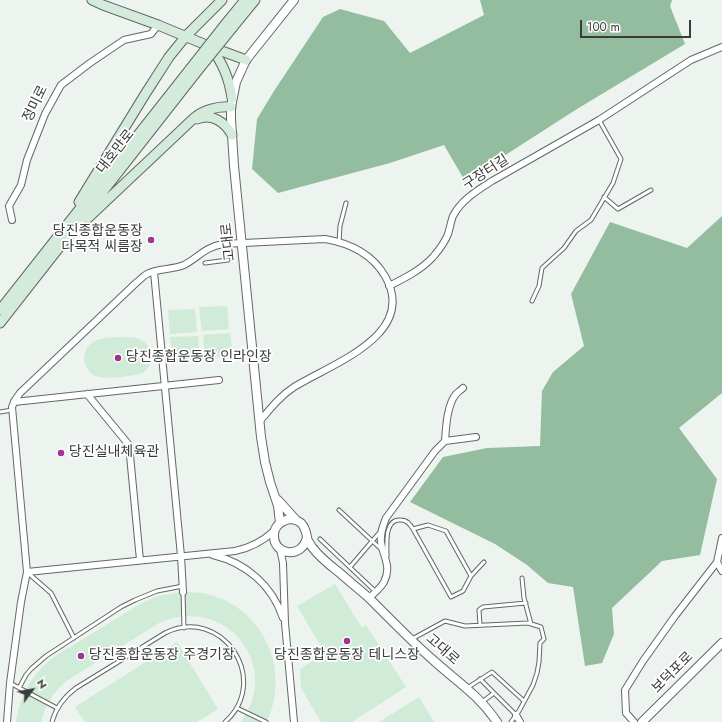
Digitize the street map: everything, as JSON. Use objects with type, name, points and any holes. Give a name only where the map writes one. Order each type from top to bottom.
[{"type":"main road","points":[[92,0],[246,60]]},
{"type":"main road","points":[[62,237],[144,96],[169,57],[186,36],[222,0]]},
{"type":"main road","name":"대호만로","points":[[230,25],[245,0]]},
{"type":"main road","name":"대호만로","points":[[0,310],[62,237],[230,25],[255,0]]},
{"type":"main road","points":[[62,237],[197,116],[232,103],[230,83],[219,58],[211,47]]},
{"type":"main road","points":[[189,123],[202,117],[212,117],[223,123],[232,135]]},
{"type":"main road","name":"대호만로","points":[[0,323],[62,237]]},
{"type":"street","name":"고대로","points":[[276,498],[265,462],[260,421],[231,119],[232,103],[238,77],[246,60],[294,0]]},
{"type":"street","name":"정미로","points":[[12,220],[9,206],[21,185],[27,160],[45,114],[61,85],[124,40],[151,34],[158,25]]},
{"type":"street","name":"구장터길","points":[[389,286],[416,271],[433,256],[444,242],[456,211],[476,192],[492,181],[599,120],[692,60],[722,47]]},
{"type":"street","points":[[8,722],[10,683],[21,602],[27,572],[12,410],[14,402],[20,393],[137,282],[148,274],[186,264],[213,246],[242,242],[318,239],[333,241],[362,253],[373,261],[384,274],[389,286],[392,296],[392,309],[388,320],[372,340],[359,350],[285,394],[270,408],[260,421]]},
{"type":"street","points":[[154,272],[183,589]]},
{"type":"street","points":[[14,402],[219,380]]},
{"type":"street","points":[[445,441],[446,421],[451,404],[455,395],[463,388]]},
{"type":"street","points":[[87,394],[129,445],[140,560]]},
{"type":"street","points":[[369,598],[383,584],[387,572],[386,560],[381,543],[382,527],[386,518],[435,451],[445,441],[476,437]]},
{"type":"street","points":[[276,498],[305,528],[307,537],[319,556]]},
{"type":"street","points":[[276,498],[280,523]]},
{"type":"street","points":[[27,572],[240,550],[261,541],[274,531],[280,523],[288,520],[296,520]]},
{"type":"street","points":[[274,531],[274,538],[283,562],[285,623],[294,722]]},
{"type":"street","points":[[283,570],[287,560],[305,544],[307,537]]},
{"type":"street","points":[[634,722],[626,713],[625,690],[675,616],[717,562],[722,538]]},
{"type":"street","points":[[261,541],[269,541],[286,552],[308,551],[319,556]]},
{"type":"street","points":[[209,554],[234,563],[246,569],[258,578],[274,598],[283,615],[285,623]]},
{"type":"street","name":"고대로","points":[[319,556],[369,598],[432,660],[467,688],[482,702],[497,722]]},
{"type":"street","points":[[717,562],[722,571]]},
{"type":"street","name":"보덕포로","points":[[642,722],[722,643]]},
{"type":"street","points":[[516,715],[520,722]]},
{"type":"lane","points":[[532,301],[539,286],[542,268],[564,248],[576,231],[591,220],[613,182],[621,159],[599,120]]},
{"type":"lane","points":[[604,197],[618,208],[651,190]]},
{"type":"lane","points":[[339,243],[340,226],[346,203]]},
{"type":"lane","points":[[204,263],[228,260]]},
{"type":"lane","points":[[0,412],[12,410]]},
{"type":"lane","points":[[339,510],[383,551]]},
{"type":"lane","points":[[386,560],[390,524],[395,520],[402,520],[408,523],[413,529],[451,597],[463,591],[471,576],[484,562]]},
{"type":"lane","points":[[413,529],[428,525],[446,531],[471,576]]},
{"type":"lane","points":[[350,567],[382,531]]},
{"type":"lane","points":[[320,539],[376,592]]},
{"type":"lane","points":[[27,572],[51,593],[74,638]]},
{"type":"lane","points":[[522,578],[531,624]]},
{"type":"lane","points":[[19,688],[26,675],[46,656],[121,607],[145,595],[157,591],[183,589],[184,628]]},
{"type":"lane","points":[[480,625],[479,610],[483,607],[526,603]]},
{"type":"lane","points":[[411,640],[445,621],[465,626],[528,623],[541,627],[544,639],[540,642],[537,673],[533,685],[511,722]]},
{"type":"lane","points":[[52,722],[58,708],[66,697],[76,688],[165,633],[184,628],[200,628],[214,633],[226,641],[235,651],[242,666],[244,679],[242,695],[237,708],[225,722]]},
{"type":"lane","points":[[467,688],[492,672],[524,701]]},
{"type":"lane","points":[[480,680],[516,715]]},
{"type":"lane","points":[[10,683],[58,708]]},
{"type":"lane","points":[[482,702],[494,693]]},
{"type":"lane","points":[[237,708],[266,722]]},
{"type":"green space","points":[[480,0],[672,0],[670,6],[685,44],[577,109],[465,181],[444,145],[390,163],[278,193],[252,169],[257,119],[323,17],[340,9],[384,21],[410,53],[484,15]]},
{"type":"green space","points":[[722,216],[722,393],[679,428],[717,479],[700,555],[662,561],[612,608],[614,634],[602,663],[585,666],[573,587],[548,583],[527,565],[495,544],[410,502],[443,457],[487,448],[540,446],[542,391],[553,372],[584,346],[571,294],[610,222],[687,248]]},
{"type":"green space","points":[[227,306],[229,329],[202,331],[199,307]]},
{"type":"green space","points":[[195,309],[197,332],[170,334],[168,310]]},
{"type":"green space","points":[[230,333],[233,356],[205,358],[203,335]]},
{"type":"green space","points":[[198,336],[200,359],[173,361],[170,337]]},
{"type":"green space","name":"당진종합운동장 인라인장","points":[[131,337],[143,341],[147,345],[152,355],[149,367],[144,372],[129,376],[103,378],[93,375],[90,372],[85,365],[84,358],[88,347],[92,343],[104,338]]},
{"type":"green space","name":"당진종합운동장 테니스장","points":[[335,584],[362,628],[366,625],[406,687],[352,722],[321,722],[301,688],[300,669],[325,653],[297,606]]},
{"type":"green space","name":"당진종합운동장 주경기장","points":[[181,592],[207,594],[230,603],[246,615],[259,629],[268,646],[274,664],[276,683],[273,703],[267,722],[241,722],[252,700],[255,678],[251,658],[240,640],[225,627],[206,618],[183,617],[159,623],[68,680],[54,694],[45,710],[41,722],[16,722],[24,693],[41,668],[49,661],[140,604],[158,596]]},
{"type":"green space","points":[[177,642],[218,709],[197,722],[85,722],[75,707]]},
{"type":"green space","points":[[419,697],[434,722],[379,722]]},
{"type":"place","name":"당진종합운동장 다목적 씨름장","points":[[151,240]]},
{"type":"place","name":"당진종합운동장 인라인장","points":[[118,358]]},
{"type":"place","name":"당진실내체육관","points":[[61,453]]},
{"type":"place","name":"당진종합운동장 테니스장","points":[[347,641]]},
{"type":"place","name":"당진종합운동장 주경기장","points":[[81,656]]}]
